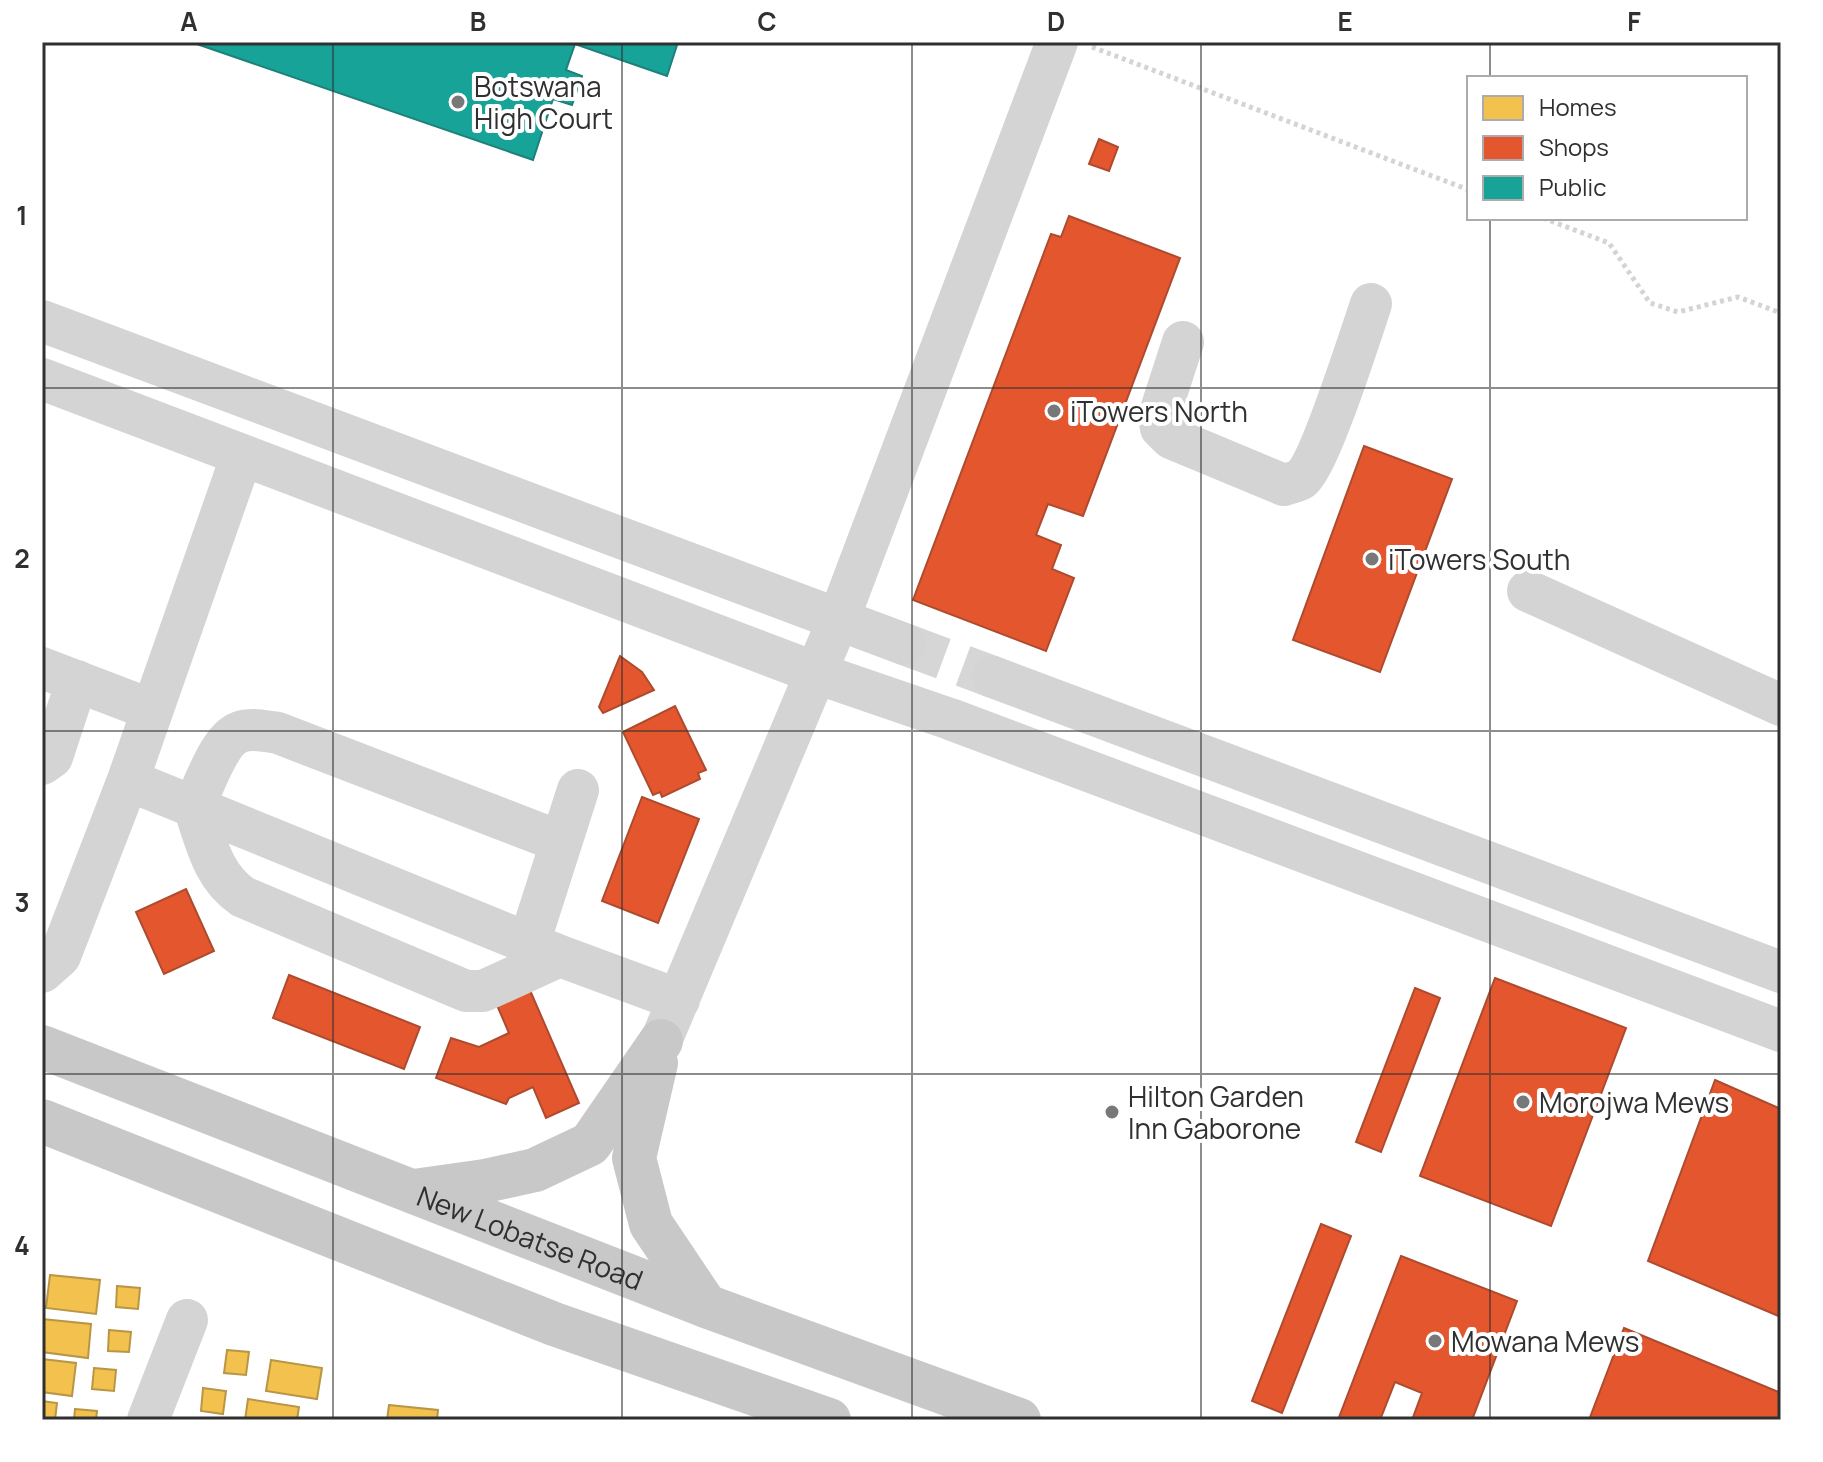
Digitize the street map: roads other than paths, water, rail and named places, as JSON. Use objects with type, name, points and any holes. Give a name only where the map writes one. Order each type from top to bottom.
[{"type":"main road","points":[[412,1191],[485,1181],[535,1170],[590,1144],[661,1041]]},
{"type":"main road","points":[[661,1041],[634,1158],[651,1224],[706,1306]]},
{"type":"main road","name":"New Lobatse Road","points":[[42,1047],[706,1306],[1019,1420]]},
{"type":"main road","points":[[42,1121],[554,1324],[829,1420]]},
{"type":"street","points":[[661,1041],[839,618],[1057,42]]},
{"type":"street","points":[[1183,342],[1159,416],[1161,428],[1171,438],[1284,485],[1301,480],[1309,469],[1339,397],[1371,304]]},
{"type":"street","points":[[42,321],[904,644]]},
{"type":"street","points":[[42,379],[816,673],[964,724],[1781,1031]]},
{"type":"street","points":[[42,972],[60,956],[128,780],[242,455]]},
{"type":"street","points":[[1528,591],[1781,705]]},
{"type":"street","points":[[42,764],[52,757],[60,674],[152,710]]},
{"type":"street","points":[[993,677],[1781,972]]},
{"type":"street","points":[[561,842],[278,733],[259,730],[240,732],[225,741],[194,807],[216,870],[228,887],[243,897],[466,991],[483,991],[544,950],[561,842],[578,790]]},
{"type":"street","points":[[128,780],[544,950],[679,1000]]},
{"type":"street","points":[[148,1420],[187,1320]]},
{"type":"tunnel","points":[[904,644],[993,677]]},
{"type":"place","name":"Botswana High Court","points":[[458,102]]},
{"type":"place","name":"iTowers North","points":[[1054,411]]},
{"type":"place","name":"iTowers South","points":[[1372,559]]},
{"type":"place","name":"Morojwa Mews","points":[[1523,1102]]},
{"type":"place","name":"Hilton Garden Inn Gaborone","points":[[1112,1112]]},
{"type":"place","name":"Mowana Mews","points":[[1435,1341]]}]
